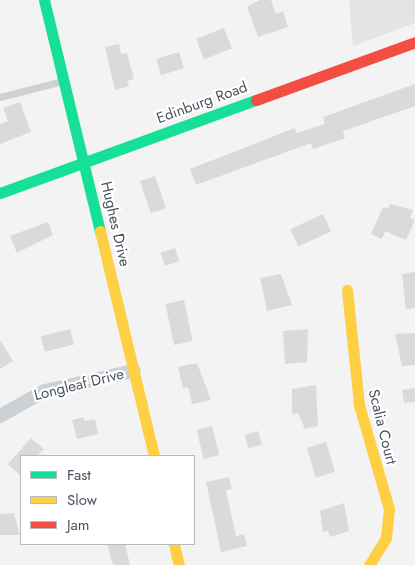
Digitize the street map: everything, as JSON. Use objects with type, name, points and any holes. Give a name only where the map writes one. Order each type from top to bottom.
[{"type":"street","name":"Hughes Drive","points":[[44,0],[154,455]]},
{"type":"street","name":"Edinburg Road","points":[[0,193],[415,42]]},
{"type":"street","name":"Scalia Court","points":[[347,290],[359,405],[389,509],[386,538],[372,564]]},
{"type":"street","name":"Longleaf Drive","points":[[0,416],[45,391],[134,371]]},
{"type":"street","points":[[174,545],[179,565]]},
{"type":"lane","points":[[0,97],[64,81]]},
{"type":"shaded area","points":[[349,0],[415,0],[415,23],[353,46]]},
{"type":"building","points":[[260,0],[271,0],[276,14],[283,11],[288,27],[258,37],[247,7]]},
{"type":"building","points":[[224,28],[232,49],[204,59],[196,39]]},
{"type":"building","points":[[119,44],[121,54],[127,53],[134,79],[127,81],[129,86],[115,90],[105,47]]},
{"type":"building","points":[[179,52],[184,68],[161,75],[156,59]]},
{"type":"building","points":[[415,84],[415,106],[343,131],[345,138],[313,149],[311,143],[196,185],[190,169],[295,128],[296,133],[325,124],[323,117]]},
{"type":"building","points":[[20,102],[31,132],[0,144],[0,124],[8,121],[3,108]]},
{"type":"building","points":[[155,176],[166,208],[151,213],[140,181]]},
{"type":"building","points":[[390,204],[413,210],[410,218],[415,220],[406,240],[385,231],[382,239],[371,234],[383,207],[388,209]]},
{"type":"building","points":[[323,214],[331,231],[298,246],[290,229]]},
{"type":"building","points":[[48,222],[53,235],[17,253],[10,236]]},
{"type":"building","points":[[175,248],[179,261],[165,266],[161,252]]},
{"type":"building","points":[[415,272],[415,308],[406,309],[402,274]]},
{"type":"building","points":[[281,274],[292,305],[267,311],[260,278]]},
{"type":"building","points":[[184,300],[193,341],[174,345],[165,304]]},
{"type":"building","points":[[70,329],[74,345],[45,352],[41,336]]},
{"type":"building","points":[[308,329],[307,362],[285,364],[283,331]]},
{"type":"building","points":[[415,333],[415,365],[402,366],[395,334]]},
{"type":"building","points":[[0,340],[13,361],[0,369]]},
{"type":"building","points":[[197,363],[211,400],[192,404],[188,387],[183,388],[178,367]]},
{"type":"building","points":[[316,385],[318,426],[305,429],[298,413],[292,414],[292,389]]},
{"type":"building","points":[[415,388],[415,402],[404,403],[402,390]]},
{"type":"building","points":[[84,417],[84,421],[95,419],[98,434],[77,439],[72,420]]},
{"type":"building","points":[[212,426],[219,455],[204,459],[196,430]]},
{"type":"building","points":[[258,431],[262,444],[249,448],[245,435]]},
{"type":"building","points":[[31,438],[44,449],[38,455],[20,455],[20,475],[8,464]]},
{"type":"building","points":[[326,442],[335,472],[316,477],[307,448]]},
{"type":"building","points":[[229,477],[232,489],[226,490],[236,536],[244,534],[247,546],[221,552],[206,482]]},
{"type":"building","points":[[344,503],[349,531],[330,537],[328,531],[323,532],[320,511]]},
{"type":"building","points":[[14,513],[20,535],[0,535],[0,514]]},
{"type":"building","points":[[107,545],[125,545],[130,565],[113,565]]},
{"type":"traffic: fast","points":[[44,0],[100,231]]},
{"type":"traffic: fast","points":[[0,193],[256,100]]},
{"type":"traffic: slow","points":[[100,231],[154,455]]},
{"type":"traffic: slow","points":[[347,290],[359,405],[389,509],[386,538],[369,565]]},
{"type":"traffic: slow","points":[[174,545],[179,565]]},
{"type":"traffic: jam","points":[[256,100],[415,42]]}]
